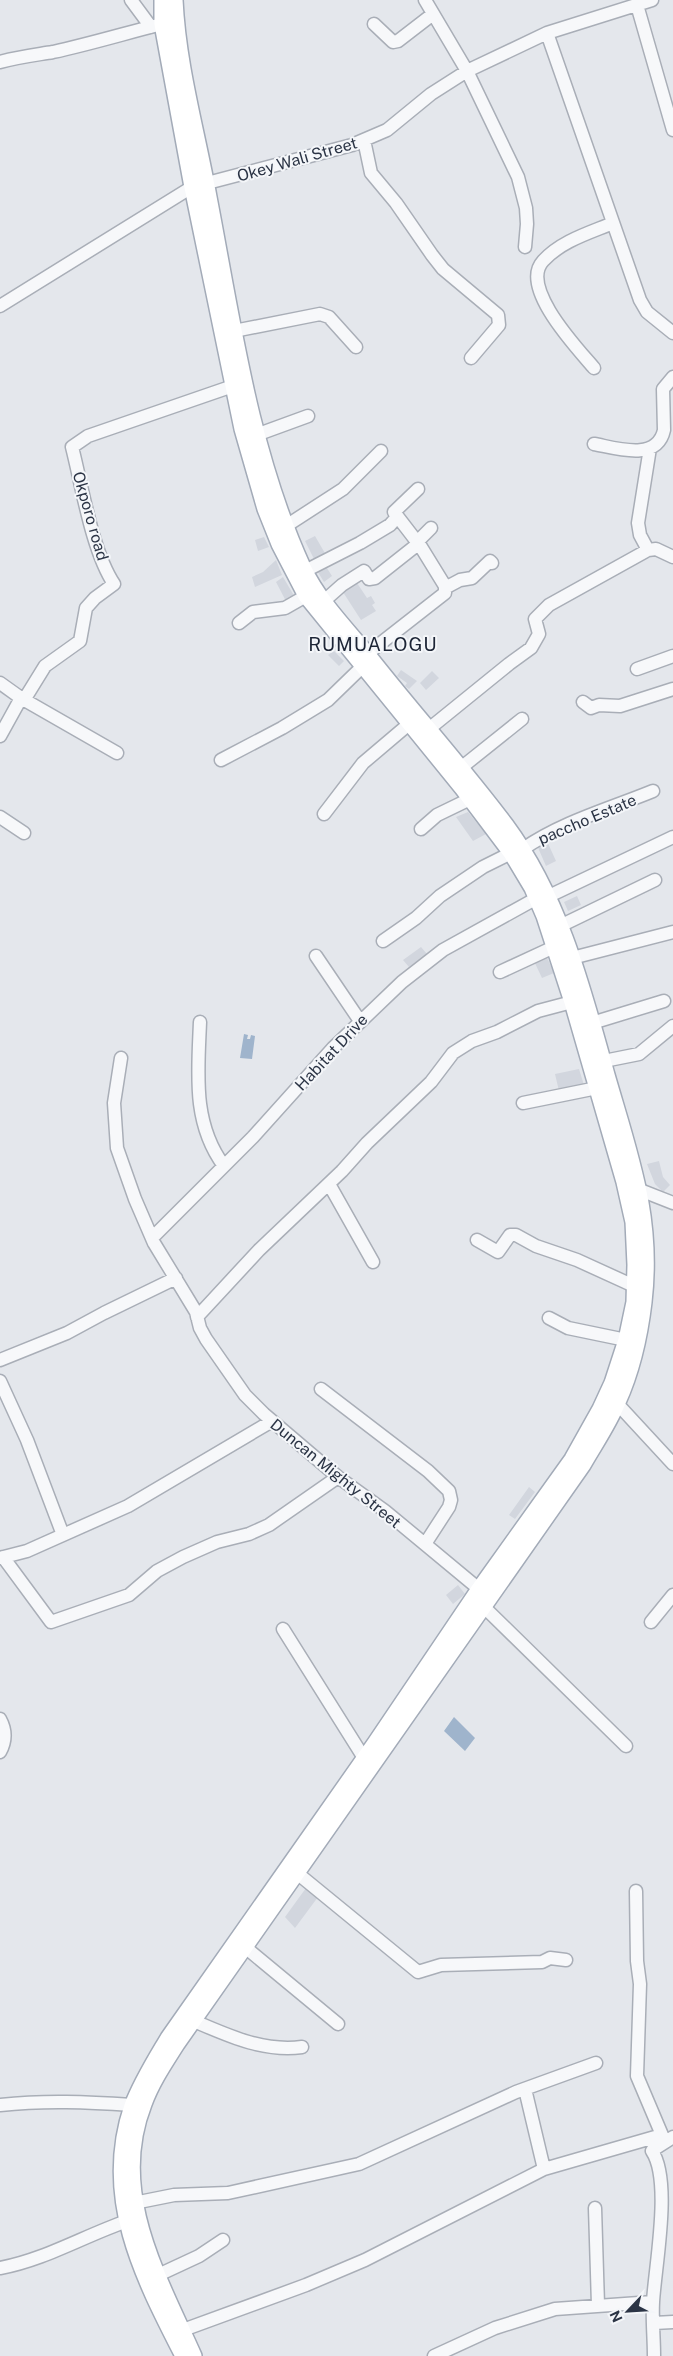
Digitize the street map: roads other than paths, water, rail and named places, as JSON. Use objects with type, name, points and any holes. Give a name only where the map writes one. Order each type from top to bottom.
[{"type":"main road","points":[[162,0],[156,25],[200,186],[256,435],[285,536],[306,596],[364,660],[430,728],[462,767],[517,851],[560,926],[572,958],[604,1062],[640,1190],[646,1239],[644,1303],[632,1364],[613,1398],[583,1465],[194,2020],[156,2077],[144,2104],[133,2154],[134,2203],[144,2243],[156,2276],[194,2356]]},
{"type":"main road","points":[[175,0],[200,186],[233,386],[254,474],[285,536],[305,570],[364,660],[409,724],[470,799],[517,851]]},
{"type":"main road","points":[[183,2356],[145,2279],[126,2221],[122,2200],[121,2154],[132,2105],[148,2071],[168,2038],[364,1758],[478,1589],[613,1398],[634,1302],[633,1222],[624,1182],[572,1002],[554,947],[543,897]]},
{"type":"street","points":[[0,62],[18,56],[51,52],[104,40],[156,25],[131,0]]},
{"type":"street","points":[[425,0],[467,72],[523,193],[527,224],[524,247]]},
{"type":"street","name":"Okey Wali Street","points":[[0,306],[200,186],[352,146],[387,130],[431,94],[467,72],[547,33],[631,4],[652,0]]},
{"type":"street","points":[[631,4],[673,130]]},
{"type":"street","points":[[374,24],[393,42],[398,41],[433,14]]},
{"type":"street","points":[[547,33],[640,300],[647,312],[673,333]]},
{"type":"street","points":[[364,140],[371,173],[396,203],[443,269],[498,315],[499,325],[471,358]]},
{"type":"street","points":[[594,368],[560,329],[537,283],[536,273],[542,261],[563,244],[613,223]]},
{"type":"street","points":[[234,331],[320,314],[329,317],[356,347]]},
{"type":"street","points":[[594,444],[640,452],[650,448],[663,434],[663,389],[673,377]]},
{"type":"street","name":"Okporo road","points":[[22,699],[45,666],[80,641],[86,608],[95,598],[114,584],[109,576],[95,538],[72,447],[88,436],[233,386]]},
{"type":"street","points":[[256,435],[308,416]]},
{"type":"street","points":[[648,550],[638,529],[650,448]]},
{"type":"street","points":[[285,536],[358,476],[381,451]]},
{"type":"street","points":[[418,489],[394,512],[418,543],[446,588]]},
{"type":"street","points":[[305,570],[390,526],[397,516]]},
{"type":"street","points":[[324,601],[342,585],[364,571],[369,579],[375,578],[418,543],[431,528]]},
{"type":"street","points":[[430,728],[509,664],[532,648],[539,634],[535,619],[549,605],[648,550],[656,549],[673,557]]},
{"type":"street","points":[[221,760],[282,728],[328,700],[364,660],[435,603],[445,593],[446,588],[460,580],[472,578],[490,561],[492,564]]},
{"type":"street","points":[[238,623],[253,612],[285,608],[306,596]]},
{"type":"street","points":[[637,670],[673,656]]},
{"type":"street","points":[[0,683],[22,699],[117,753]]},
{"type":"street","points":[[584,702],[591,708],[599,705],[620,706],[673,689]]},
{"type":"street","points":[[0,736],[22,699]]},
{"type":"street","points":[[462,767],[522,719]]},
{"type":"street","points":[[324,814],[338,798],[363,762],[403,732],[409,724]]},
{"type":"street","name":"paccho Estate","points":[[383,941],[416,918],[440,896],[483,867],[564,826],[653,791]]},
{"type":"street","points":[[421,829],[438,815],[470,799]]},
{"type":"street","points":[[0,817],[24,832]]},
{"type":"street","name":"Habitat Drive","points":[[152,1238],[259,1131],[360,1021],[402,982],[443,950],[543,897],[673,837]]},
{"type":"street","points":[[560,926],[655,880]]},
{"type":"street","points":[[572,958],[673,932]]},
{"type":"street","points":[[500,972],[554,947]]},
{"type":"street","points":[[316,956],[360,1021]]},
{"type":"street","points":[[592,1023],[664,1001]]},
{"type":"street","points":[[197,1317],[255,1254],[329,1184],[430,1082],[453,1053],[472,1041],[497,1032],[538,1011],[572,1002]]},
{"type":"street","points":[[200,1022],[197,1079],[201,1117],[210,1143],[224,1166]]},
{"type":"street","points":[[604,1062],[639,1054],[673,1026]]},
{"type":"street","name":"Duncan Mighty Street","points":[[121,1058],[114,1103],[117,1148],[135,1199],[152,1238],[197,1317],[206,1339],[232,1378],[245,1395],[272,1421],[338,1477],[385,1511],[478,1589]]},
{"type":"street","points":[[523,1103],[596,1088]]},
{"type":"street","points":[[329,1184],[373,1262]]},
{"type":"street","points":[[640,1190],[673,1203]]},
{"type":"street","points":[[476,1240],[498,1252],[510,1235],[516,1235],[536,1246],[577,1260],[634,1286]]},
{"type":"street","points":[[0,1360],[67,1333],[104,1312],[176,1278]]},
{"type":"street","points":[[549,1318],[568,1328],[626,1340]]},
{"type":"street","points":[[0,1381],[27,1440],[63,1534]]},
{"type":"street","points":[[321,1389],[428,1470],[449,1491],[451,1500],[449,1507],[425,1544]]},
{"type":"street","points":[[613,1398],[673,1464]]},
{"type":"street","points":[[272,1421],[128,1506],[27,1551],[2,1557],[48,1620],[54,1621],[128,1595],[157,1572],[183,1557],[217,1542],[249,1534],[269,1525],[338,1477]]},
{"type":"street","points":[[651,1622],[673,1595]]},
{"type":"street","points":[[483,1606],[626,1746]]},
{"type":"street","points":[[283,1628],[364,1758]]},
{"type":"street","points":[[0,1719],[5,1729],[4,1744],[0,1752]]},
{"type":"street","points":[[297,1873],[418,1972],[442,1965],[542,1962],[550,1958],[566,1960]]},
{"type":"street","points":[[636,1891],[637,1961],[640,1984],[637,2076],[667,2136]]},
{"type":"street","points":[[245,1947],[338,2024]]},
{"type":"street","points":[[194,2020],[231,2036],[263,2046],[281,2050],[302,2048]]},
{"type":"street","points":[[134,2203],[174,2195],[228,2194],[359,2164],[437,2126],[525,2088],[596,2063]]},
{"type":"street","points":[[525,2088],[544,2169]]},
{"type":"street","points":[[0,2105],[80,2101],[132,2105]]},
{"type":"street","points":[[654,2356],[653,2302],[659,2252],[660,2175],[652,2151],[667,2136]]},
{"type":"street","points":[[183,2330],[306,2285],[365,2260],[544,2169],[667,2136]]},
{"type":"street","points":[[595,2208],[598,2305]]},
{"type":"street","points":[[0,2268],[16,2265],[46,2254],[126,2221]]},
{"type":"street","points":[[156,2276],[199,2256],[223,2240]]},
{"type":"street","points":[[434,2356],[495,2328],[554,2310],[653,2302]]},
{"type":"street","points":[[654,2323],[673,2322]]},
{"type":"water","points":[[244,1034],[248,1035],[247,1039],[250,1039],[251,1035],[255,1036],[252,1059],[240,1058]]},
{"type":"water","points":[[454,1717],[475,1738],[465,1751],[444,1731]]},
{"type":"district","name":"RUMUALOGU","points":[[373,644]]}]
